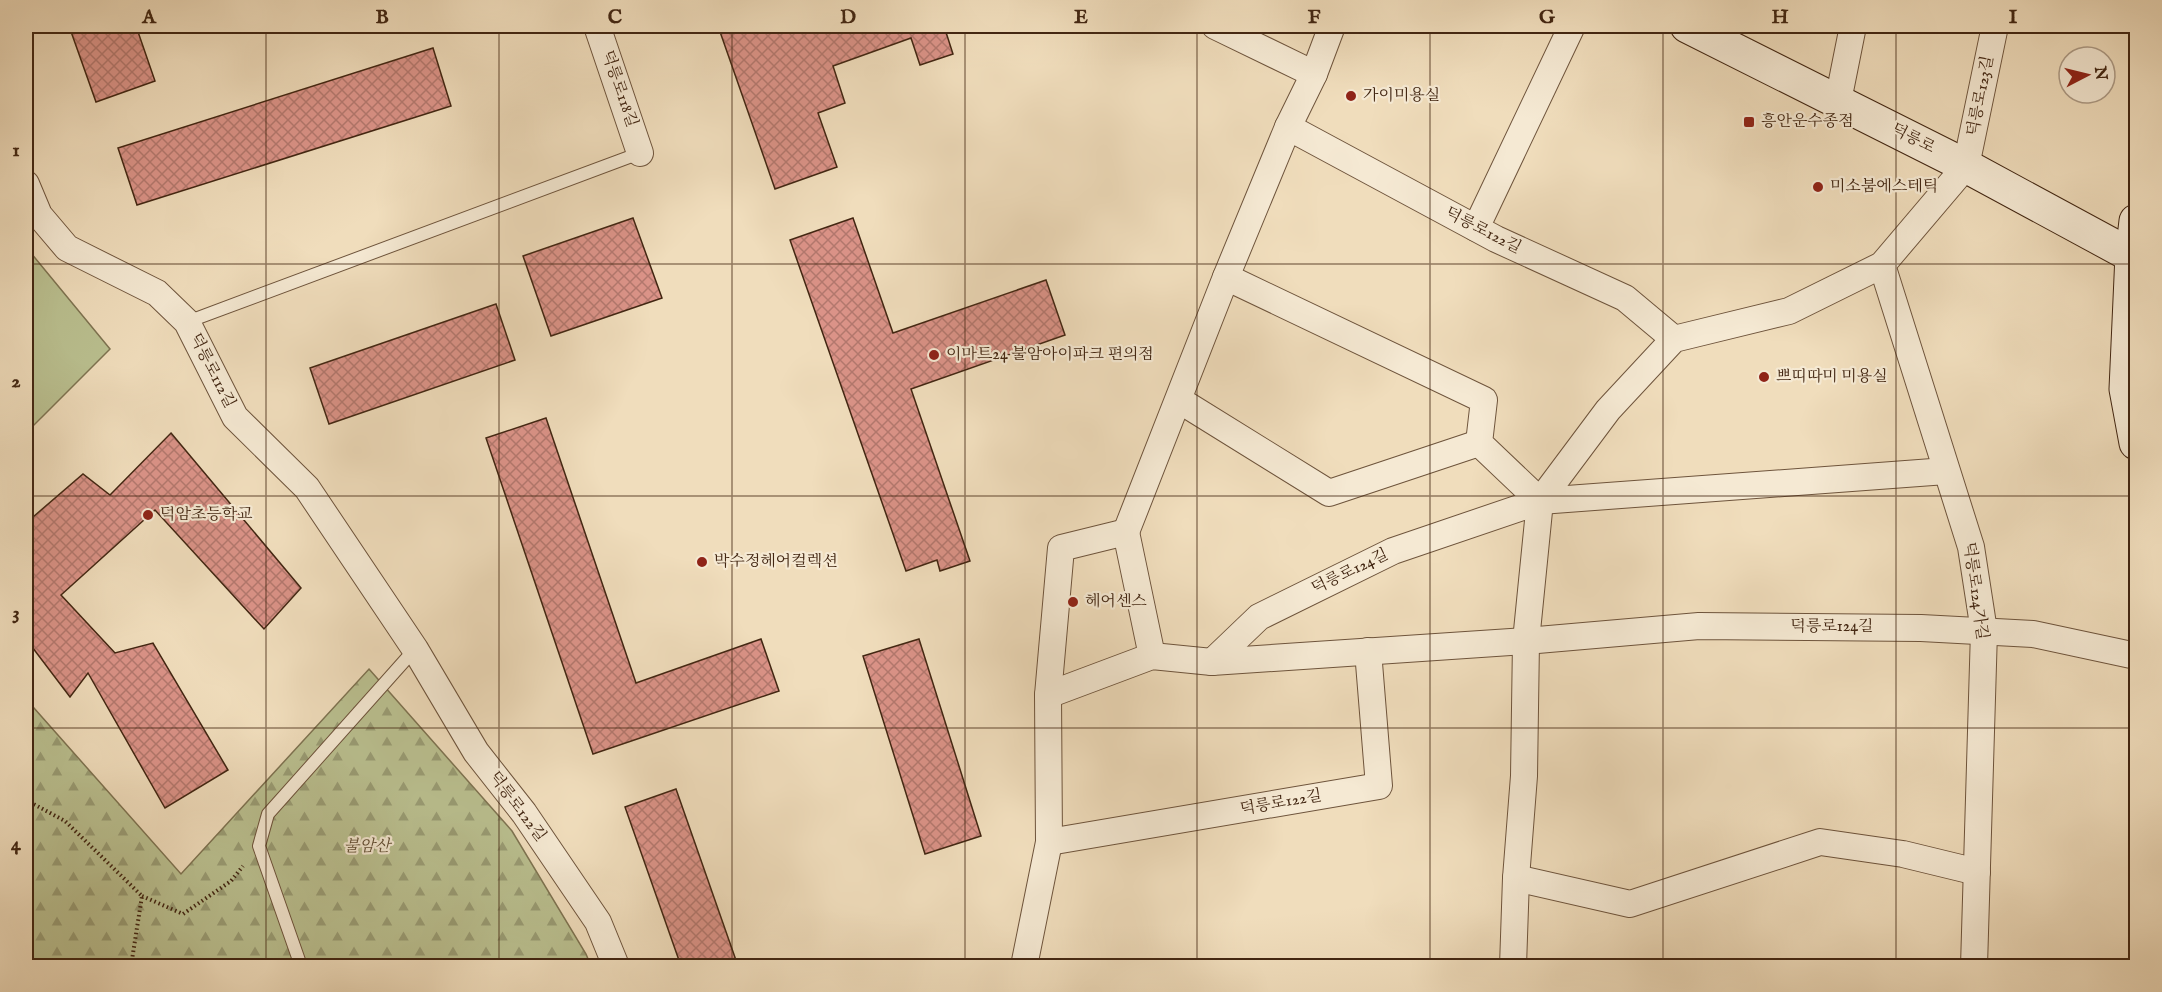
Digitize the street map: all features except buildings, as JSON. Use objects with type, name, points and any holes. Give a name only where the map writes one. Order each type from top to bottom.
[{"type":"main road","name":"덕릉로","points":[[1687,26],[1966,166],[2134,257]]},
{"type":"main road","points":[[2136,221],[2126,389],[2136,443]]},
{"type":"street","name":"덕릉로118길","points":[[597,26],[640,153]]},
{"type":"street","points":[[1215,26],[1314,74]]},
{"type":"street","points":[[1048,695],[1152,656],[1126,532],[1226,278],[1288,127],[1314,74],[1332,26]]},
{"type":"street","points":[[1476,228],[1572,26]]},
{"type":"street","points":[[1838,101],[1853,26]]},
{"type":"street","name":"덕릉로123길","points":[[1966,166],[1995,26]]},
{"type":"street","name":"덕릉로122길","points":[[1288,127],[1476,228],[1625,298],[1674,339]]},
{"type":"street","points":[[1513,966],[1516,878],[1524,776],[1526,641],[1540,501],[1608,410],[1674,339],[1789,310],[1882,265],[1966,166]]},
{"type":"street","name":"덕릉로112길","points":[[26,184],[39,215],[67,248],[157,293],[187,321],[235,417],[307,488],[414,649]]},
{"type":"street","name":"덕릉로124가길","points":[[1882,265],[1971,547],[1984,632],[1974,966]]},
{"type":"street","points":[[1226,278],[1484,400],[1479,443]]},
{"type":"street","points":[[1179,400],[1329,493],[1479,443]]},
{"type":"street","points":[[1479,443],[1540,501]]},
{"type":"street","name":"덕릉로124길","points":[[1212,662],[1259,617],[1393,550],[1540,501],[1946,471]]},
{"type":"street","points":[[1024,966],[1049,842],[1048,695],[1061,548],[1126,532]]},
{"type":"street","name":"덕릉로124길","points":[[1152,656],[1212,662],[1526,641],[1699,626],[1921,628],[2032,634],[2136,656]]},
{"type":"street","name":"덕릉로122길","points":[[414,649],[476,752],[524,813],[598,922],[616,966]]},
{"type":"street","name":"덕릉로122길","points":[[1049,842],[1379,786],[1368,651]]},
{"type":"street","points":[[1516,878],[1630,904],[1820,842],[1903,854],[1977,872]]},
{"type":"lane","points":[[187,321],[640,153]]},
{"type":"lane","points":[[301,966],[259,846],[268,814],[414,649]]},
{"type":"path","points":[[26,800],[65,821],[142,896],[183,914],[231,881],[259,846]]},
{"type":"path","points":[[131,966],[142,896]]},
{"type":"green space","points":[[26,247],[110,349],[26,433]]},
{"type":"green space","name":"불암산","points":[[369,669],[512,831],[591,966],[26,966],[26,699],[181,874]]},
{"type":"place","name":"가이미용실","points":[[1351,96]]},
{"type":"place","name":"흥안운수종점","points":[[1749,122]]},
{"type":"place","name":"미소붐에스테틱","points":[[1818,187]]},
{"type":"place","name":"이마트24 불암아이파크 편의점","points":[[934,355]]},
{"type":"place","name":"쁘띠따미 미용실","points":[[1764,377]]},
{"type":"place","name":"덕암초등학교","points":[[148,515]]},
{"type":"place","name":"박수정헤어컬렉션","points":[[702,562]]},
{"type":"place","name":"헤어센스","points":[[1073,602]]}]
